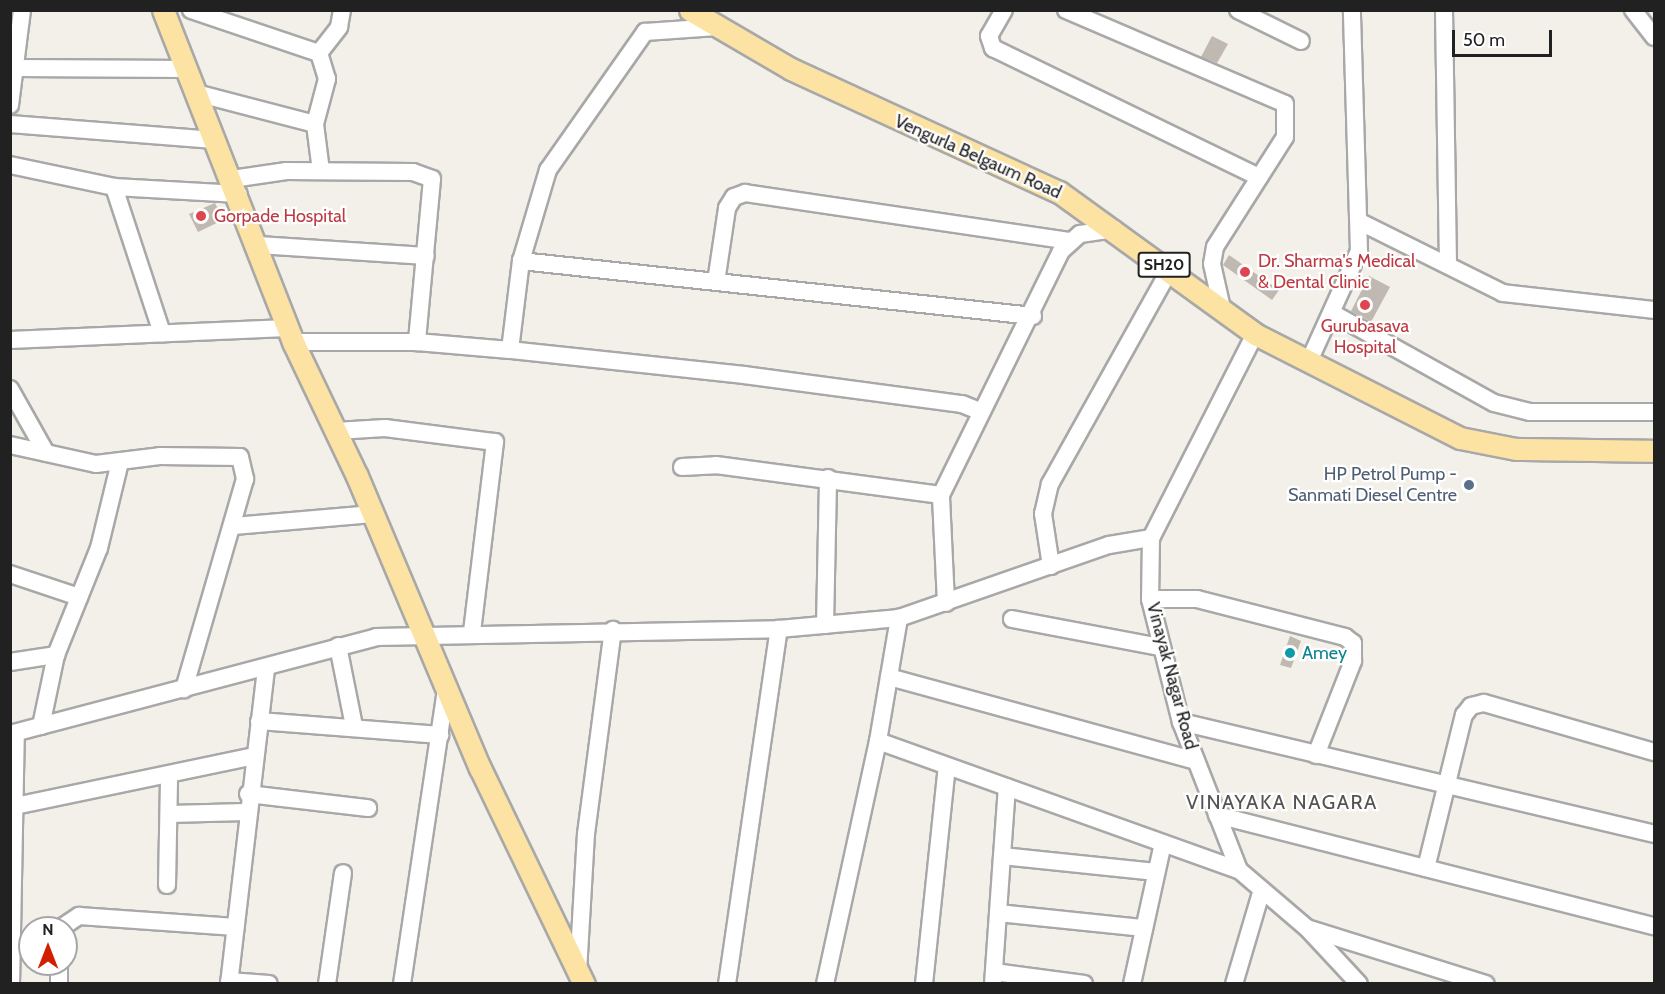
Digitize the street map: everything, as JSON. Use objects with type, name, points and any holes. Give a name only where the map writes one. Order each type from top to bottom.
[{"type":"main road","points":[[163,10],[214,140],[259,245],[290,335],[373,514],[446,691],[581,978]]},
{"type":"main road","name":"Vengurla Belgaum Road","points":[[690,10],[717,27],[852,99],[1059,192],[1221,304],[1254,334],[1310,359],[1390,405],[1482,446],[1654,451]]},
{"type":"street","points":[[191,10],[319,53]]},
{"type":"street","points":[[319,53],[339,27],[342,10]]},
{"type":"street","points":[[1004,10],[989,36],[993,48],[1259,177]]},
{"type":"street","points":[[1066,10],[1277,98],[1289,114],[1289,126],[1215,247],[1212,264],[1221,304]]},
{"type":"street","points":[[1238,10],[1301,41]]},
{"type":"street","points":[[1310,359],[1354,271],[1362,223],[1352,10]]},
{"type":"street","points":[[1444,10],[1448,265]]},
{"type":"street","points":[[1633,10],[1654,34]]},
{"type":"street","points":[[10,105],[15,68],[18,12]]},
{"type":"street","points":[[510,350],[521,261],[548,170],[632,44],[655,29],[705,32],[717,27]]},
{"type":"street","points":[[319,53],[327,79],[315,124],[321,140],[321,171]]},
{"type":"street","points":[[15,68],[188,69]]},
{"type":"street","points":[[196,93],[315,124]]},
{"type":"street","points":[[10,124],[214,140]]},
{"type":"street","points":[[10,165],[114,187],[235,186],[321,171],[413,172],[432,179],[417,342]]},
{"type":"street","points":[[114,187],[162,333]]},
{"type":"street","points":[[716,282],[727,208],[734,197],[746,193],[1069,241],[1115,229]]},
{"type":"street","points":[[1362,223],[1522,298],[1654,310]]},
{"type":"street","points":[[946,603],[941,495],[979,411],[1033,316],[1069,241]]},
{"type":"street","points":[[259,245],[426,256]]},
{"type":"street","points":[[521,261],[1033,316]]},
{"type":"street","points":[[1051,566],[1043,514],[1050,484],[1170,269]]},
{"type":"street","points":[[1334,314],[1494,403],[1530,412],[1654,412]]},
{"type":"street","points":[[10,340],[162,333],[290,335],[417,342],[744,375],[963,404],[979,411]]},
{"type":"street","name":"Vinayak Nagar Road","points":[[1254,334],[1151,538],[1150,599],[1160,647],[1181,722],[1239,870],[1261,893],[1307,928],[1345,966],[1359,984]]},
{"type":"street","points":[[10,389],[46,453]]},
{"type":"street","points":[[336,431],[385,428],[495,442],[472,633]]},
{"type":"street","points":[[10,445],[81,462],[120,462],[210,454],[240,457],[245,479],[184,689]]},
{"type":"street","points":[[41,726],[56,656],[104,533],[120,462]]},
{"type":"street","points":[[682,467],[716,465],[828,478],[941,495]]},
{"type":"street","points":[[825,625],[828,478]]},
{"type":"street","points":[[233,526],[373,514]]},
{"type":"street","points":[[10,984],[15,806],[13,734],[376,637],[613,630],[778,629],[899,618],[1109,545],[1151,538]]},
{"type":"street","points":[[10,574],[79,597]]},
{"type":"street","points":[[1150,599],[1197,599],[1353,643],[1353,662],[1316,755]]},
{"type":"street","points":[[825,984],[878,741],[899,618]]},
{"type":"street","points":[[1012,619],[1160,647]]},
{"type":"street","points":[[727,984],[778,629]]},
{"type":"street","points":[[581,978],[586,834],[613,630]]},
{"type":"street","points":[[338,646],[354,726]]},
{"type":"street","points":[[10,662],[56,656]]},
{"type":"street","points":[[266,668],[248,794],[229,982],[269,984]]},
{"type":"street","points":[[889,677],[1196,761]]},
{"type":"street","points":[[402,984],[446,691]]},
{"type":"street","points":[[1426,868],[1464,715],[1484,703],[1654,752]]},
{"type":"street","points":[[259,722],[354,726],[440,735]]},
{"type":"street","points":[[1181,722],[1654,834]]},
{"type":"street","points":[[878,741],[1239,870]]},
{"type":"street","points":[[15,806],[169,776],[254,756]]},
{"type":"street","points":[[924,984],[947,766]]},
{"type":"street","points":[[167,885],[169,776]]},
{"type":"street","points":[[1007,787],[993,978],[1084,984]]},
{"type":"street","points":[[248,794],[368,808]]},
{"type":"street","points":[[169,814],[246,812]]},
{"type":"street","points":[[1217,815],[1654,926]]},
{"type":"street","points":[[1132,984],[1163,843]]},
{"type":"street","points":[[1002,856],[1156,872]]},
{"type":"street","points":[[327,984],[343,873]]},
{"type":"street","points":[[1234,984],[1261,893]]},
{"type":"street","points":[[998,913],[1144,928]]},
{"type":"street","points":[[78,917],[236,927]]},
{"type":"street","points":[[1307,928],[1486,984]]},
{"type":"street","points":[[1340,984],[1345,966]]},
{"type":"building","points":[[1212,36],[1228,44],[1217,63],[1201,57]]},
{"type":"building","points":[[215,203],[223,220],[198,232],[189,214]]},
{"type":"building","points":[[1229,255],[1279,290],[1272,300],[1223,265]]},
{"type":"building","points":[[1369,276],[1390,287],[1371,322],[1351,311]]},
{"type":"building","name":"Amey","points":[[1290,636],[1301,641],[1291,668],[1280,665]]},
{"type":"place","name":"Gorpade Hospital","points":[[201,216]]},
{"type":"place","name":"Dr. Sharma's Medical & Dental Clinic","points":[[1245,272]]},
{"type":"place","name":"Gurubasava Hospital","points":[[1365,305]]},
{"type":"place","name":"HP Petrol Pump - Sanmati Diesel Centre","points":[[1469,485]]},
{"type":"place","name":"Amey","points":[[1290,653]]},
{"type":"district","name":"VINAYAKA NAGARA","points":[[1282,802]]}]
